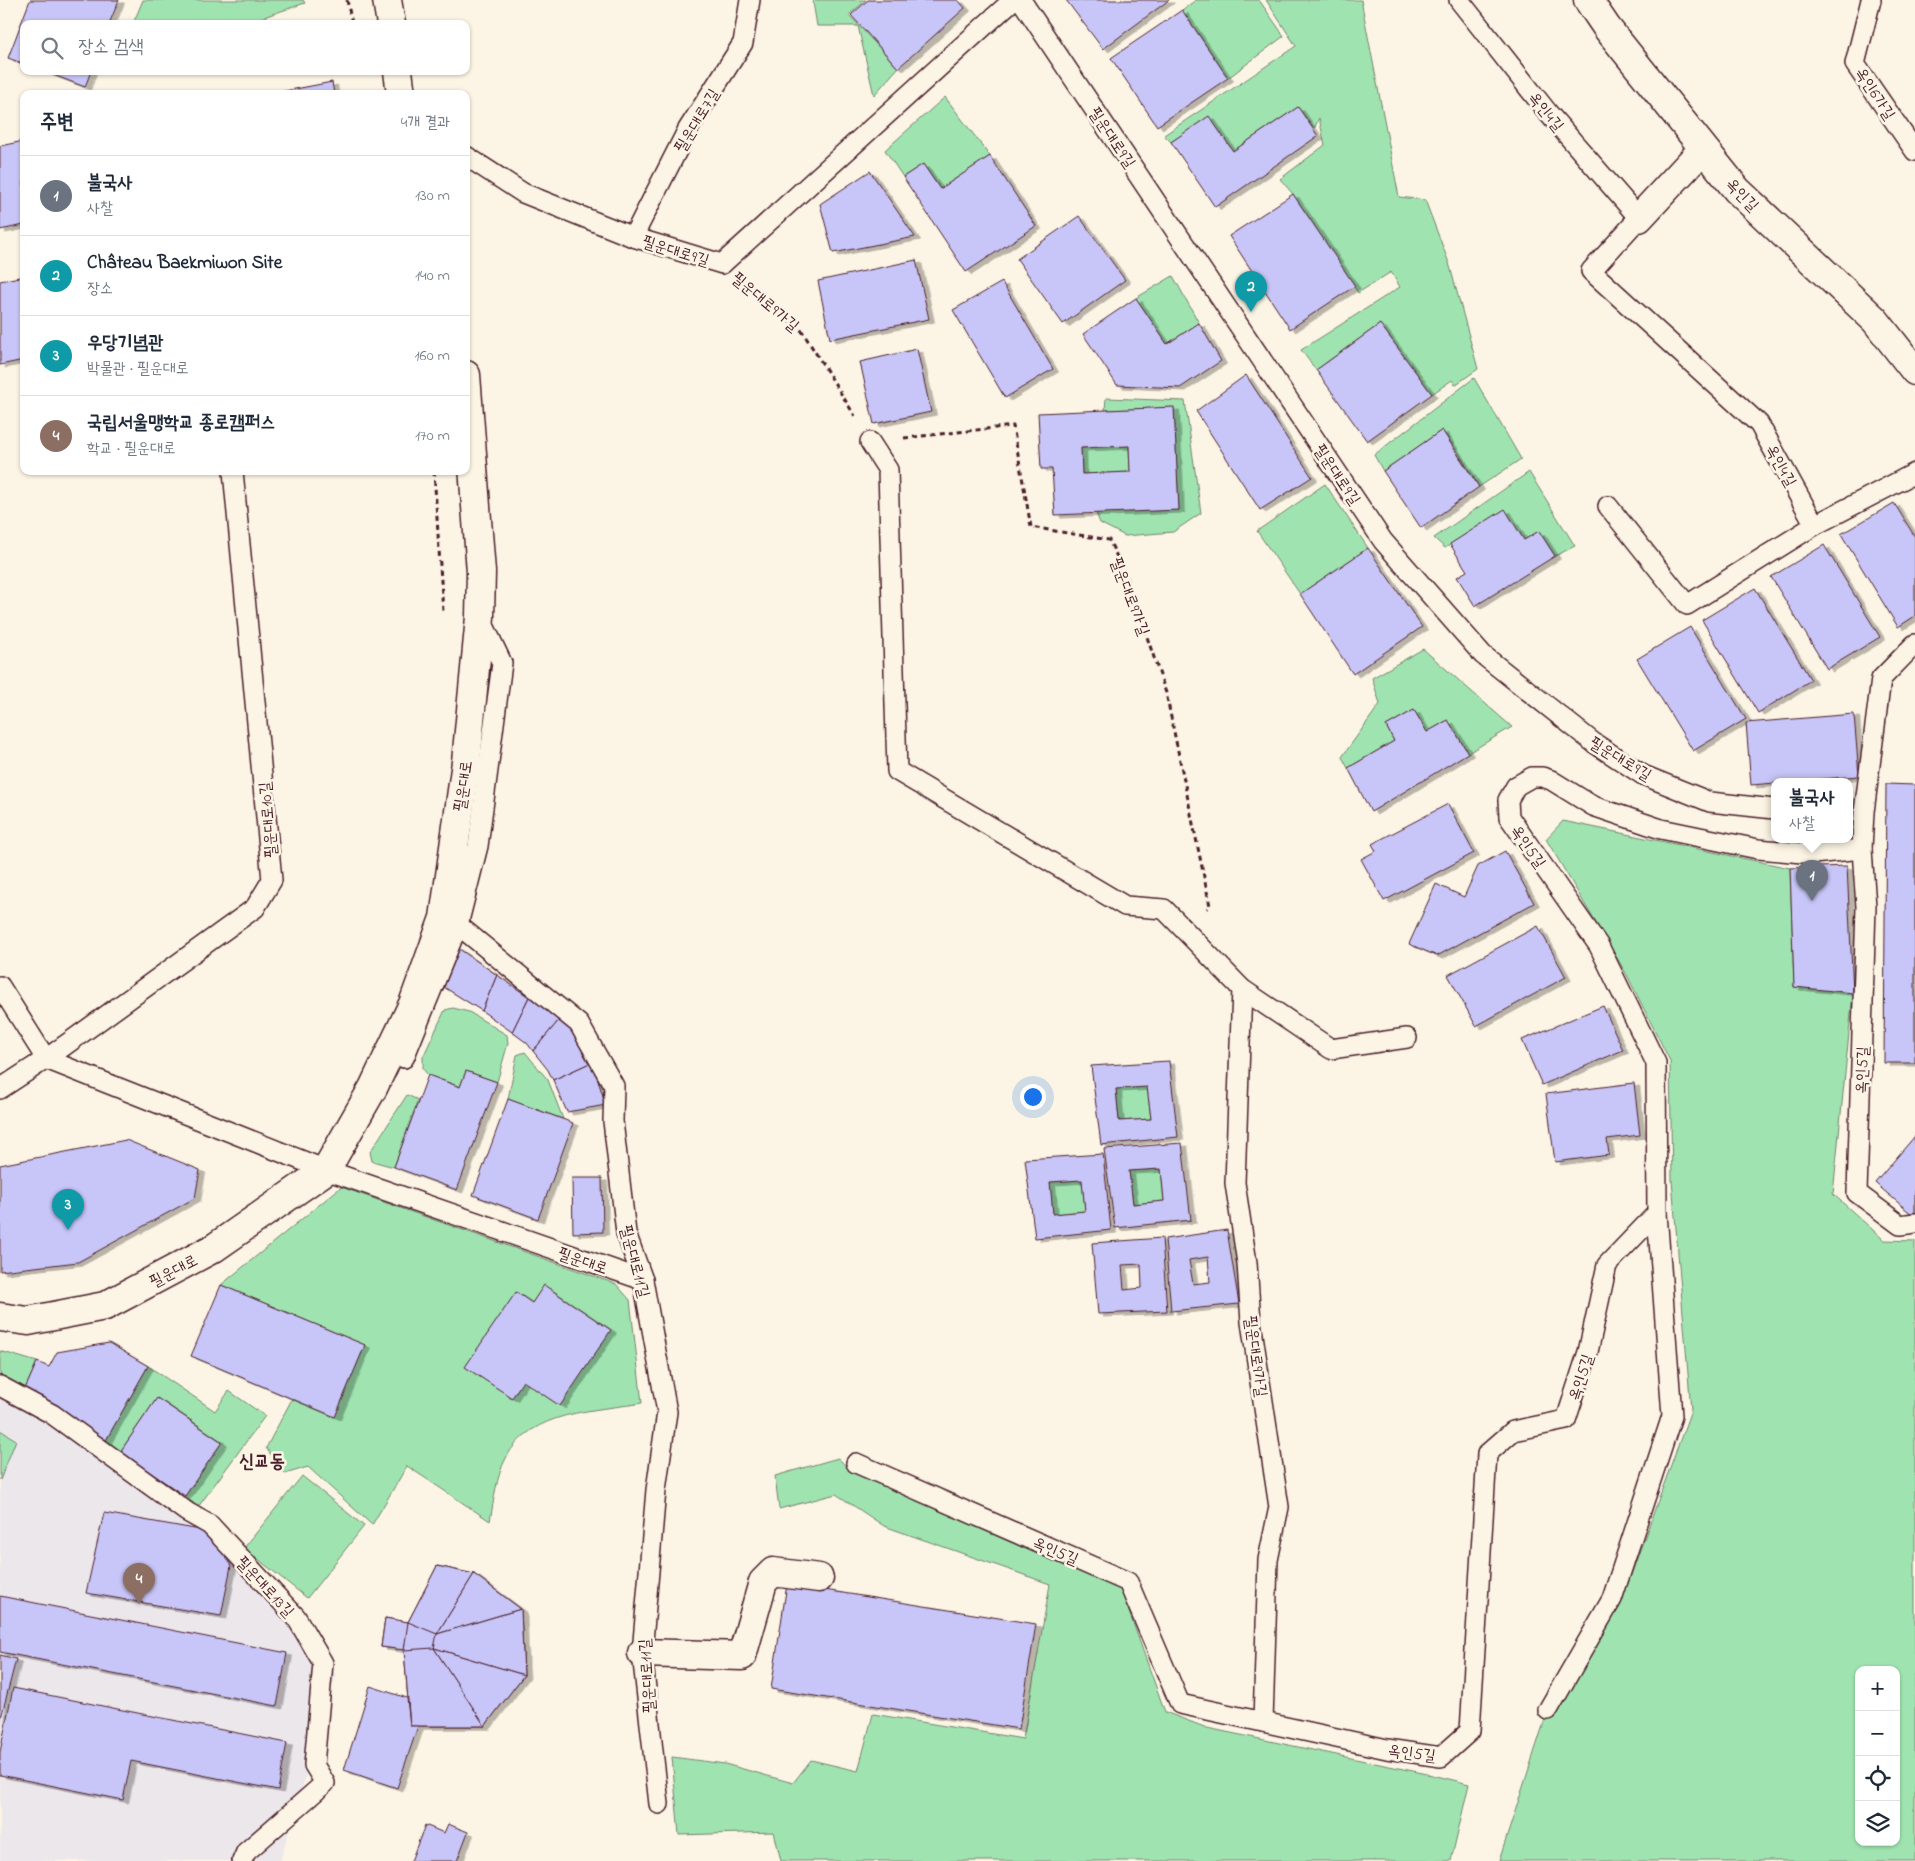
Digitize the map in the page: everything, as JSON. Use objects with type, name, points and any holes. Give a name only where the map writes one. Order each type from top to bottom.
[{"type":"street","points":[[387,0],[390,20]]},
{"type":"street","name":"옥인길","points":[[1588,0],[1607,28],[1737,190],[1875,320],[1915,371]]},
{"type":"street","points":[[399,75],[400,90]]},
{"type":"street","name":"옥인4길","points":[[1639,218],[1703,149]]},
{"type":"street","name":"필운대로","points":[[0,1317],[28,1321],[105,1306],[214,1248],[326,1170],[373,1088],[413,1004],[444,918],[466,762],[480,617],[481,572],[470,428]]},
{"type":"street","points":[[642,1653],[742,1656],[763,1582],[773,1572],[819,1578]]},
{"type":"lane","name":"필운대로7길","points":[[633,237],[688,129],[743,43],[750,0]]},
{"type":"lane","name":"필운대로9길","points":[[470,159],[523,193],[633,237],[722,264],[1013,0]]},
{"type":"lane","name":"필운대로9길","points":[[1021,0],[1383,541],[1483,655],[1594,744],[1643,774],[1710,802],[1771,809]]},
{"type":"lane","name":"옥인4길","points":[[1459,0],[1549,114],[1639,218],[1591,271],[1759,424],[1815,525]]},
{"type":"lane","name":"옥인6가길","points":[[1871,0],[1855,64],[1915,151]]},
{"type":"lane","points":[[870,442],[888,470],[897,771],[1125,906],[1164,909],[1242,989],[1331,1050],[1407,1038]]},
{"type":"lane","points":[[1608,506],[1687,605],[1815,525],[1915,473]]},
{"type":"lane","name":"필운대로10길","points":[[0,1089],[46,1059],[255,908],[272,880],[233,475]]},
{"type":"lane","points":[[404,1058],[458,925],[478,846],[502,663],[480,617]]},
{"type":"lane","name":"옥인5길","points":[[1915,644],[1881,679],[1857,811],[1862,848],[1866,907],[1857,1193],[1900,1225],[1915,1223]]},
{"type":"lane","name":"옥인5길","points":[[1548,1710],[1612,1599],[1672,1416],[1657,1212],[1656,1063],[1599,946],[1509,817],[1507,808],[1511,792],[1524,780],[1542,777],[1551,780],[1593,806],[1661,829],[1758,849],[1813,854],[1862,848]]},
{"type":"lane","name":"필운대로11길","points":[[458,925],[579,1024],[614,1086],[613,1121],[626,1233],[642,1280],[667,1412],[656,1490],[642,1653],[658,1804]]},
{"type":"lane","points":[[0,986],[46,1059]]},
{"type":"lane","name":"필운대로9가길","points":[[1242,989],[1235,1183],[1247,1263],[1251,1322],[1279,1507],[1268,1560],[1263,1722]]},
{"type":"lane","name":"필운대로","points":[[46,1059],[326,1170],[642,1280]]},
{"type":"lane","name":"옥인5길","points":[[856,1463],[1128,1582],[1180,1704],[1387,1749],[1441,1757],[1470,1731],[1487,1454],[1513,1431],[1566,1420],[1588,1352],[1607,1265],[1657,1212]]},
{"type":"lane","name":"필운대로13길","points":[[0,1386],[52,1414],[187,1512],[210,1525],[296,1618],[323,1663],[314,1765],[325,1783],[246,1852],[242,1861]]},
{"type":"path","points":[[347,0],[351,20]]},
{"type":"path","name":"필운대로9가길","points":[[722,264],[802,331],[870,442],[1012,426],[1030,527],[1109,540],[1127,578],[1166,693],[1210,906],[1186,932]]},
{"type":"path","points":[[434,475],[443,616]]},
{"type":"shaded area","points":[[0,1391],[219,1532],[336,1675],[280,1861],[0,1861]]},
{"type":"green space","points":[[143,0],[303,0],[305,3],[255,20],[135,20]]},
{"type":"green space","points":[[815,0],[866,0],[849,15],[898,68],[874,95],[858,26],[817,26],[813,2]]},
{"type":"green space","points":[[1196,0],[1259,0],[1284,36],[1228,78],[1182,10]]},
{"type":"green space","points":[[1266,0],[1361,0],[1399,197],[1425,200],[1449,263],[1478,369],[1455,385],[1452,380],[1432,394],[1380,324],[1316,370],[1301,350],[1400,287],[1391,272],[1358,293],[1293,194],[1280,179],[1325,145],[1319,118],[1314,129],[1298,107],[1233,151],[1209,117],[1171,142],[1164,135],[1296,46]]},
{"type":"green space","points":[[945,97],[990,156],[940,189],[923,164],[903,177],[885,150]]},
{"type":"green space","points":[[1173,276],[1199,323],[1167,344],[1136,298]]},
{"type":"green space","points":[[1474,378],[1521,459],[1479,487],[1442,430],[1383,471],[1374,455]]},
{"type":"green space","points":[[1106,398],[1185,401],[1201,513],[1173,532],[1125,536],[1100,523],[1096,513],[1179,510],[1174,408],[1105,410]]},
{"type":"green space","points":[[1129,446],[1130,472],[1082,474],[1081,448]]},
{"type":"green space","points":[[1529,472],[1575,546],[1555,556],[1539,531],[1524,540],[1505,510],[1445,548],[1434,538]]},
{"type":"green space","points":[[1325,484],[1368,548],[1300,594],[1257,531]]},
{"type":"green space","points":[[1423,649],[1512,727],[1468,753],[1448,720],[1427,732],[1414,710],[1386,726],[1394,741],[1348,768],[1342,757],[1380,704],[1372,678]]},
{"type":"green space","points":[[1563,821],[1790,868],[1794,987],[1853,993],[1833,1194],[1884,1240],[1915,1241],[1915,1861],[1499,1861],[1548,1710],[1619,1608],[1691,1410],[1672,1180],[1670,1061],[1627,975],[1546,839]]},
{"type":"green space","points":[[453,1008],[469,1012],[507,1035],[508,1043],[497,1082],[466,1071],[460,1087],[428,1075],[423,1069],[423,1057],[445,1010]]},
{"type":"green space","points":[[525,1052],[548,1080],[563,1119],[508,1099],[517,1055]]},
{"type":"green space","points":[[1147,1087],[1151,1119],[1119,1121],[1116,1089]]},
{"type":"green space","points":[[407,1095],[418,1100],[394,1167],[372,1161],[370,1152]]},
{"type":"green space","points":[[1161,1169],[1164,1201],[1133,1204],[1129,1171]]},
{"type":"green space","points":[[1082,1180],[1085,1211],[1053,1214],[1050,1182]]},
{"type":"green space","points":[[341,1187],[616,1284],[630,1300],[642,1403],[566,1415],[531,1430],[517,1442],[506,1458],[500,1473],[490,1521],[407,1466],[372,1525],[308,1467],[285,1474],[266,1448],[292,1399],[335,1416],[365,1345],[221,1285]]},
{"type":"green space","points":[[0,1351],[37,1362],[25,1389],[0,1376]]},
{"type":"green space","points":[[148,1366],[215,1411],[229,1391],[265,1416],[198,1507],[185,1496],[222,1442],[157,1398],[120,1452],[105,1442]]},
{"type":"green space","points":[[0,1430],[16,1440],[0,1480]]},
{"type":"green space","points":[[838,1458],[852,1472],[1119,1584],[1165,1712],[1207,1728],[1469,1784],[1451,1861],[781,1861],[774,1832],[679,1835],[672,1757],[725,1764],[793,1783],[811,1760],[858,1771],[873,1714],[1023,1739],[1050,1584],[884,1526],[836,1494],[779,1509],[775,1476]]},
{"type":"green space","points":[[302,1476],[364,1526],[307,1598],[244,1548]]},
{"type":"building","points":[[30,0],[119,0],[111,20],[22,20]]},
{"type":"building","points":[[868,0],[958,0],[965,8],[898,68],[851,15]]},
{"type":"building","points":[[1066,0],[1169,0],[1103,49]]},
{"type":"building","points":[[1182,10],[1228,78],[1157,126],[1111,58]]},
{"type":"building","points":[[20,26],[20,62],[8,58]]},
{"type":"building","points":[[54,75],[90,75],[85,87]]},
{"type":"building","points":[[332,82],[333,90],[290,90]]},
{"type":"building","points":[[1298,107],[1318,136],[1215,207],[1171,142],[1209,116],[1233,151]]},
{"type":"building","points":[[20,142],[20,226],[0,230],[0,146]]},
{"type":"building","points":[[990,156],[1036,226],[966,272],[903,177],[923,164],[940,189]]},
{"type":"building","points":[[870,171],[915,237],[833,253],[820,204]]},
{"type":"building","points":[[1293,194],[1355,286],[1290,329],[1229,236]]},
{"type":"building","points":[[1079,216],[1125,280],[1063,324],[1017,259]]},
{"type":"building","points":[[916,260],[929,319],[830,339],[818,281]]},
{"type":"building","points":[[20,277],[20,361],[0,365],[0,281]]},
{"type":"building","points":[[1002,282],[1053,369],[1005,398],[953,310]]},
{"type":"building","points":[[1136,298],[1167,344],[1199,323],[1221,361],[1180,388],[1117,385],[1083,334]]},
{"type":"building","points":[[1380,324],[1432,394],[1367,441],[1316,370]]},
{"type":"building","points":[[917,349],[931,412],[874,424],[860,362]]},
{"type":"building","points":[[1246,375],[1312,477],[1260,510],[1196,411]]},
{"type":"building","points":[[1174,407],[1179,510],[1055,515],[1052,469],[1041,469],[1038,413]],"holes":[[[1129,446],[1130,472],[1082,474],[1081,448]]]},
{"type":"building","points":[[1442,430],[1479,487],[1421,528],[1383,471]]},
{"type":"building","points":[[1894,503],[1915,537],[1915,616],[1898,627],[1841,534]]},
{"type":"building","points":[[1505,509],[1524,540],[1539,531],[1555,556],[1475,606],[1457,577],[1467,571],[1450,544]]},
{"type":"building","points":[[1824,545],[1880,637],[1827,669],[1771,577]]},
{"type":"building","points":[[1368,548],[1422,627],[1353,674],[1300,594]]},
{"type":"building","points":[[1755,588],[1811,680],[1758,713],[1702,620]]},
{"type":"building","points":[[1690,627],[1746,719],[1693,751],[1637,659]]},
{"type":"building","points":[[1414,710],[1427,732],[1448,720],[1468,753],[1371,812],[1348,768],[1394,741],[1386,726]]},
{"type":"building","points":[[1854,714],[1859,776],[1771,778],[1771,783],[1751,785],[1746,723]]},
{"type":"building","points":[[1886,784],[1915,785],[1915,1063],[1884,1063]]},
{"type":"building","points":[[1448,804],[1474,853],[1384,901],[1361,859],[1376,851],[1372,844]]},
{"type":"building","points":[[1505,851],[1534,903],[1437,956],[1409,944],[1436,884],[1464,897],[1478,866]]},
{"type":"building","points":[[1847,866],[1853,993],[1794,987],[1790,868]]},
{"type":"building","points":[[1538,926],[1566,977],[1476,1026],[1448,975]]},
{"type":"building","points":[[455,946],[497,975],[482,1011],[439,984]]},
{"type":"building","points":[[497,975],[529,997],[512,1032],[482,1011]]},
{"type":"building","points":[[529,997],[560,1019],[533,1051],[527,1043],[512,1032]]},
{"type":"building","points":[[1603,1006],[1623,1050],[1542,1085],[1522,1040]]},
{"type":"building","points":[[560,1019],[574,1030],[592,1062],[553,1080],[548,1070],[533,1051]]},
{"type":"building","points":[[1169,1061],[1178,1137],[1101,1145],[1091,1066]],"holes":[[[1147,1087],[1151,1119],[1119,1121],[1116,1089]]]},
{"type":"building","points":[[592,1062],[606,1105],[567,1112],[553,1080]]},
{"type":"building","points":[[466,1071],[497,1082],[457,1190],[394,1167],[428,1075],[460,1087]]},
{"type":"building","points":[[1634,1083],[1640,1135],[1607,1139],[1609,1155],[1555,1162],[1546,1094]]},
{"type":"building","points":[[508,1099],[573,1123],[538,1219],[473,1195]]},
{"type":"building","points":[[1915,1136],[1915,1217],[1875,1183]]},
{"type":"building","points":[[126,1140],[200,1170],[195,1198],[78,1262],[0,1271],[0,1165]]},
{"type":"building","points":[[1182,1143],[1191,1220],[1115,1228],[1104,1149]],"holes":[[[1161,1169],[1164,1201],[1133,1204],[1129,1171]]]},
{"type":"building","points":[[1103,1154],[1111,1230],[1035,1238],[1025,1159]],"holes":[[[1082,1180],[1085,1211],[1053,1214],[1050,1182]]]},
{"type":"building","points":[[572,1178],[602,1178],[603,1232],[573,1233]]},
{"type":"building","points":[[1227,1230],[1239,1304],[1171,1311],[1165,1239]],"holes":[[[1208,1257],[1210,1282],[1193,1284],[1189,1260]]]},
{"type":"building","points":[[1162,1238],[1167,1311],[1098,1314],[1092,1243]],"holes":[[[1141,1264],[1142,1288],[1124,1290],[1122,1265]]]},
{"type":"building","points":[[221,1285],[365,1345],[335,1417],[191,1356]]},
{"type":"building","points":[[544,1285],[611,1330],[560,1406],[523,1381],[512,1398],[465,1367],[516,1292],[532,1303]]},
{"type":"building","points":[[109,1343],[148,1366],[105,1442],[25,1389],[37,1362],[49,1367],[57,1352]]},
{"type":"building","points":[[157,1398],[222,1442],[185,1496],[120,1452]]},
{"type":"building","points":[[104,1513],[212,1532],[231,1566],[221,1616],[86,1593]]},
{"type":"building","points":[[437,1566],[474,1574],[521,1609],[524,1675],[485,1726],[410,1726],[404,1650],[381,1647],[385,1618],[408,1622]]},
{"type":"building","points":[[437,1566],[474,1574],[437,1634],[408,1622]]},
{"type":"building","points":[[474,1574],[521,1609],[437,1634]]},
{"type":"building","points":[[787,1584],[1036,1624],[1019,1729],[771,1689]]},
{"type":"building","points":[[0,1596],[287,1653],[277,1706],[0,1652]]},
{"type":"building","points":[[521,1609],[524,1675],[434,1648],[437,1634]]},
{"type":"building","points":[[385,1618],[408,1622],[404,1650],[381,1647]]},
{"type":"building","points":[[434,1648],[485,1726],[410,1726],[404,1650]]},
{"type":"building","points":[[434,1648],[524,1675],[485,1726]]},
{"type":"building","points":[[0,1655],[16,1659],[0,1722]]},
{"type":"building","points":[[370,1686],[407,1698],[410,1726],[418,1726],[397,1788],[344,1770]]},
{"type":"building","points":[[13,1688],[287,1743],[278,1790],[131,1761],[123,1800],[0,1775],[0,1752]]},
{"type":"building","points":[[448,1824],[468,1832],[457,1861],[411,1861],[425,1825],[444,1833]]},
{"type":"place","name":"Château Baekmiwon Site","points":[[1251,312]]},
{"type":"place","name":"불국사","points":[[1812,901]]},
{"type":"place","name":"우당기념관","points":[[68,1230]]},
{"type":"place","name":"국립서울맹학교 종로캠퍼스","points":[[139,1604]]},
{"type":"district","name":"신교동","points":[[262,1460]]}]
